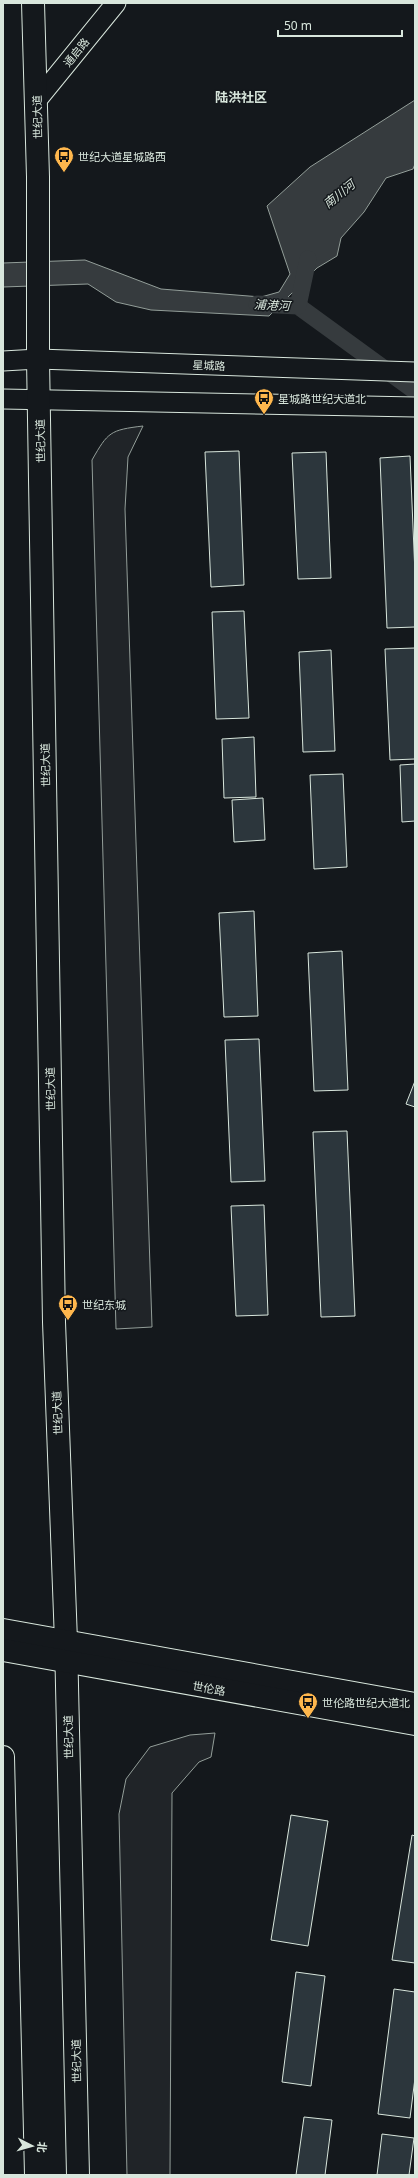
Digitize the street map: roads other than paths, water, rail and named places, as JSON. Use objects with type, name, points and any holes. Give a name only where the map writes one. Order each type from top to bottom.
[{"type":"main road","name":"世纪大道","points":[[33,3],[37,100],[38,359],[53,1314],[66,1651],[78,2175]]},
{"type":"main road","name":"世伦路","points":[[3,1630],[66,1651],[415,1724]]},
{"type":"main road","name":"世伦路","points":[[3,1650],[66,1651],[415,1704]]},
{"type":"main road","points":[[3,1757],[13,2175]]},
{"type":"street","name":"通启路","points":[[37,100],[116,3]]},
{"type":"street","name":"星城路","points":[[3,360],[38,359],[415,372]]},
{"type":"street","points":[[3,399],[415,407]]},
{"type":"water","points":[[415,100],[415,164],[413,169],[386,178],[364,212],[341,238],[337,256],[317,268],[269,316],[151,310],[116,302],[88,284],[3,287],[3,263],[85,260],[161,289],[261,297],[279,292],[290,274],[267,206],[310,167]]},
{"type":"waterway","name":"南川河","points":[[298,306],[308,259]]},
{"type":"waterway","name":"浦港河","points":[[257,304],[298,306],[415,391]]},
{"type":"place","name":"世纪大道星城路西","points":[[64,173]]},
{"type":"place","name":"星城路世纪大道北","points":[[264,415]]},
{"type":"place","name":"世纪东城","points":[[68,1321]]},
{"type":"place","name":"世伦路世纪大道北","points":[[308,1719]]},
{"type":"district","name":"陆洪社区","points":[[241,97]]}]
